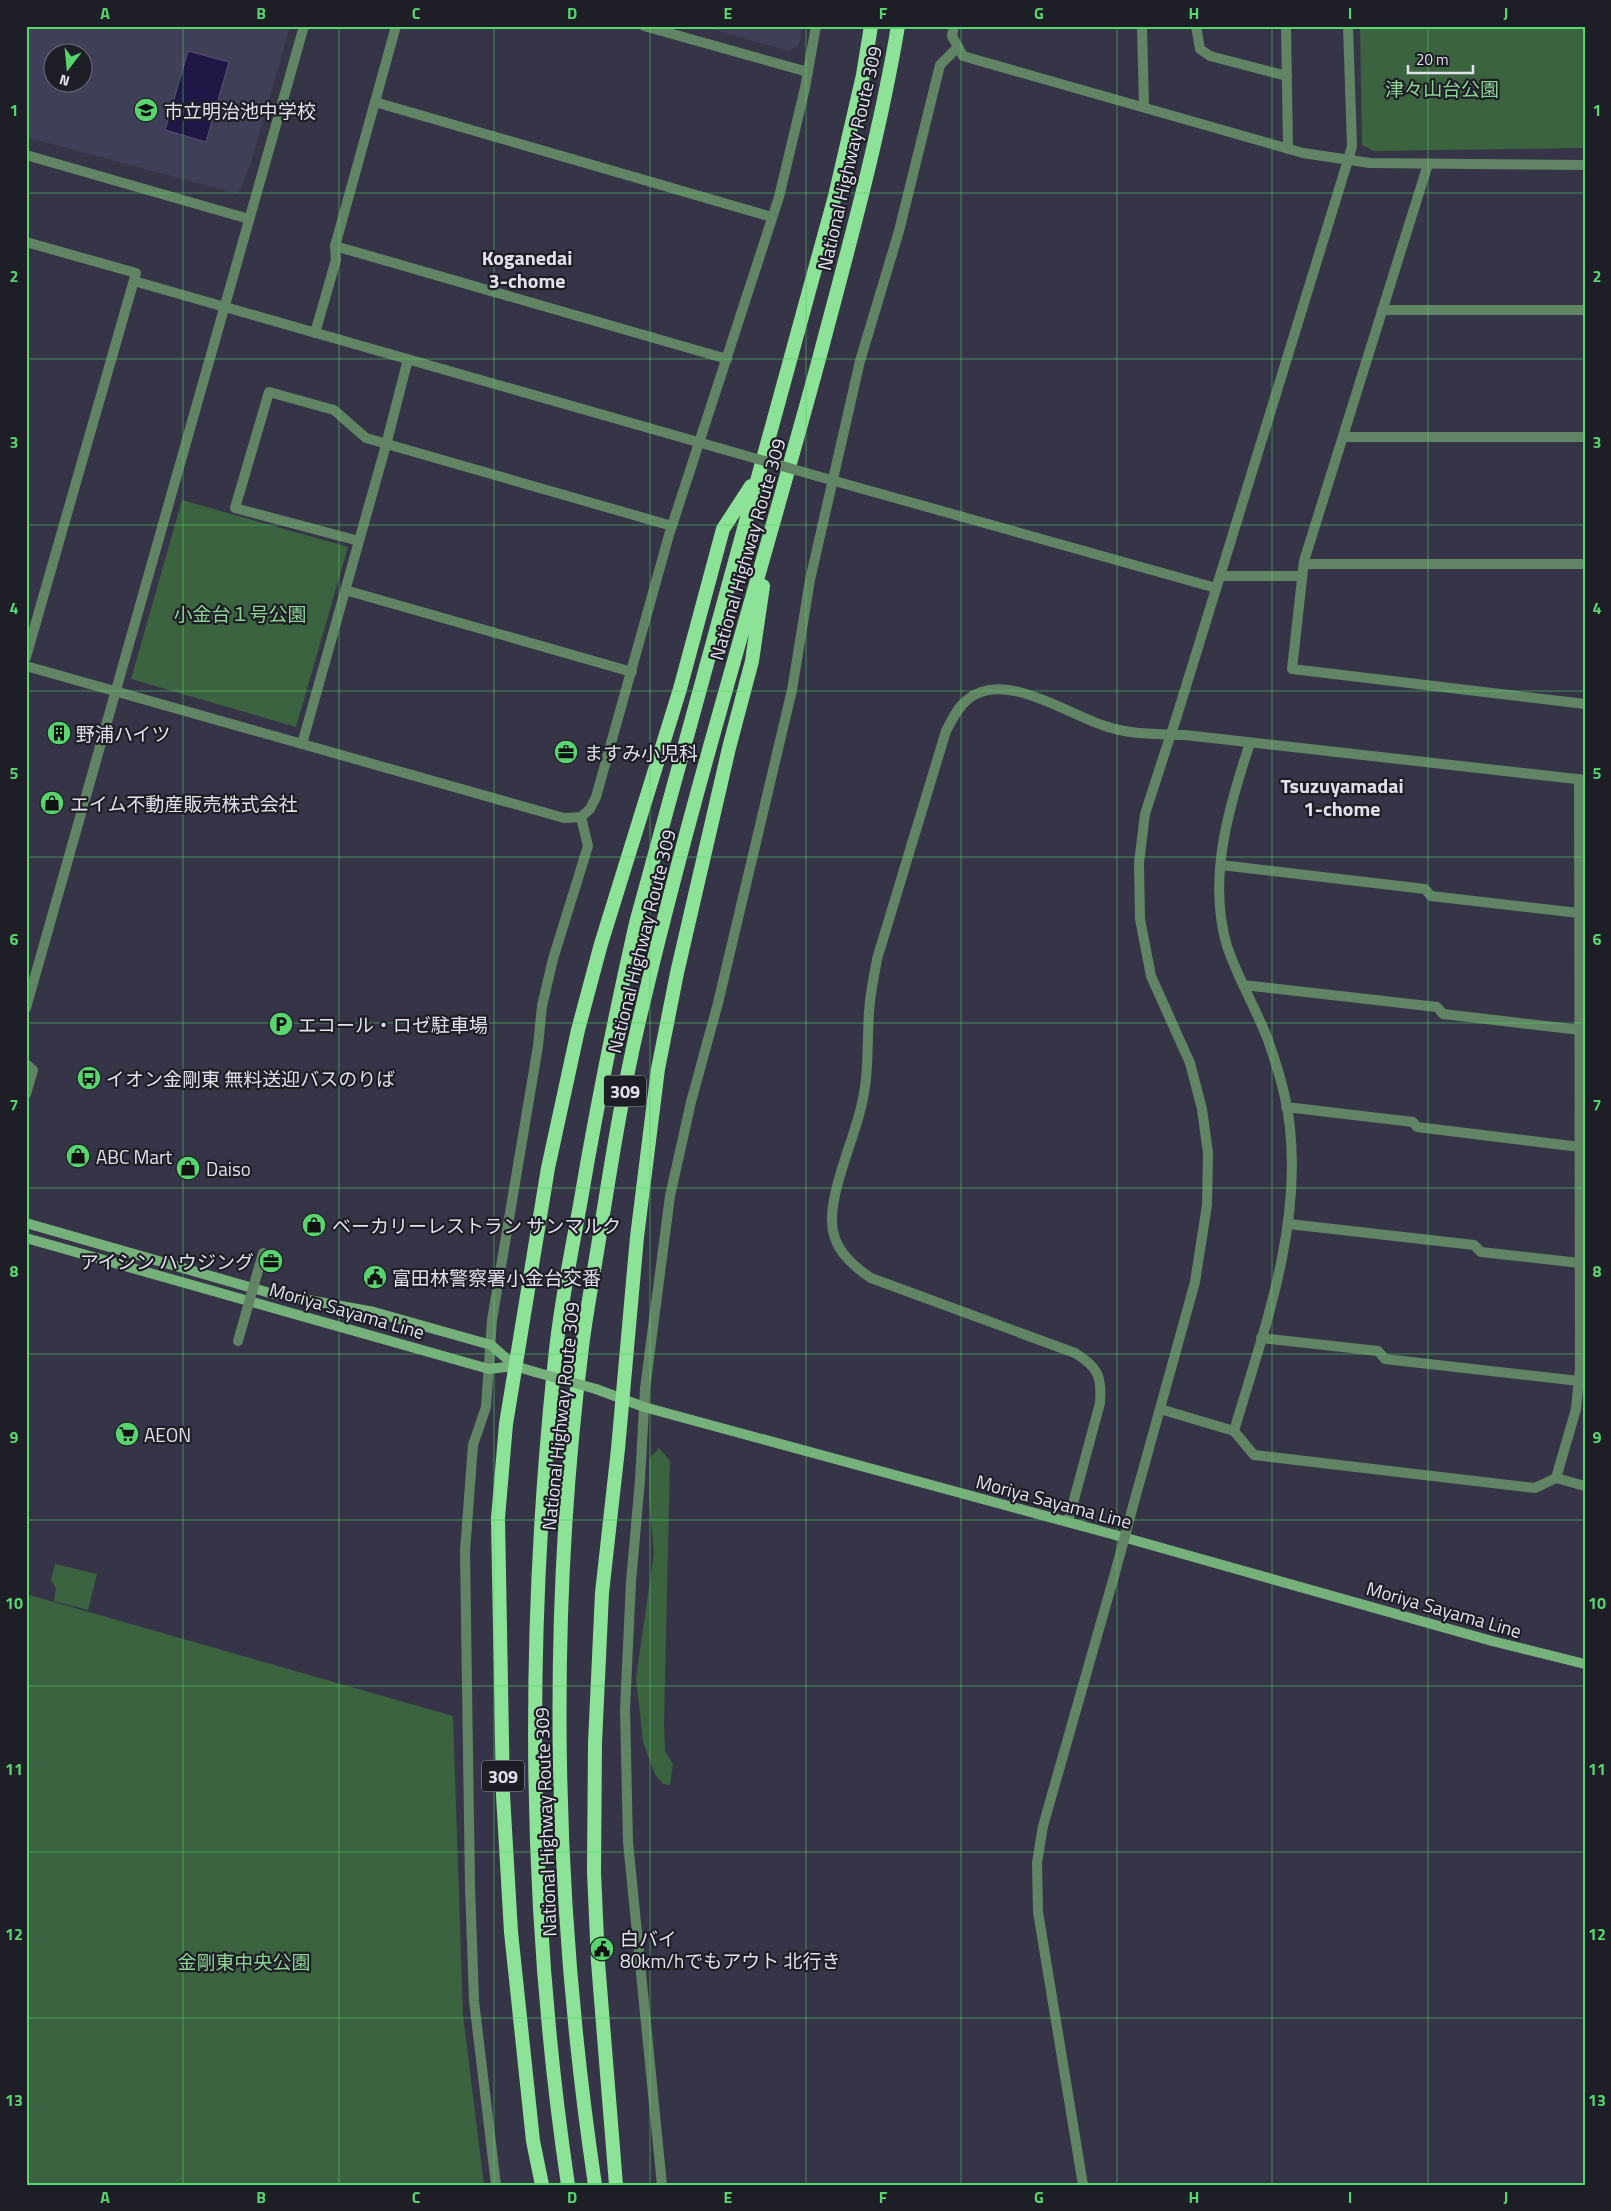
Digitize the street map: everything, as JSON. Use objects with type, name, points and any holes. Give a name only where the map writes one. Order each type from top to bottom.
[{"type":"highway","name":"National Highway Route 309","points":[[568,2185],[554,2083],[545,1977],[535,1813],[537,1594],[554,1367],[562,1301],[609,1040],[629,952],[685,739],[846,152],[863,75],[871,26]]},
{"type":"highway","name":"National Highway Route 309","points":[[595,2185],[581,2089],[567,1940],[562,1783],[562,1606],[582,1348],[610,1171],[640,1019],[675,877],[866,184],[898,26]]},
{"type":"highway","points":[[515,1366],[548,1168],[580,1020],[612,907],[680,689],[723,529],[759,474]]},
{"type":"highway","points":[[616,2185],[598,1962],[594,1872],[595,1743],[602,1593],[637,1237],[666,1020],[729,748],[752,661],[771,532]]},
{"type":"highway","name":"309","points":[[515,1366],[506,1424],[498,1518],[503,1795],[511,1932],[533,2141],[542,2185]]},
{"type":"main road","name":"Moriya Sayama Line","points":[[26,1223],[270,1293],[374,1312],[490,1345],[515,1366]]},
{"type":"main road","name":"Moriya Sayama Line","points":[[26,1238],[489,1368],[515,1366],[596,1389],[644,1408],[1068,1522],[1492,1641],[1585,1664]]},
{"type":"street","points":[[26,1008],[304,26]]},
{"type":"street","points":[[316,333],[336,260],[335,246],[396,26]]},
{"type":"street","points":[[644,26],[808,72]]},
{"type":"street","points":[[26,666],[564,818],[581,817],[590,809],[596,797],[672,526],[772,217],[808,72],[816,26]]},
{"type":"street","points":[[954,26],[952,36],[963,56],[1288,149],[1370,163],[1585,165]]},
{"type":"street","points":[[1142,26],[1144,108]]},
{"type":"street","points":[[1196,26],[1200,49],[1210,56],[1286,76]]},
{"type":"street","points":[[1286,26],[1288,149]]},
{"type":"street","points":[[1083,2185],[1038,1912],[1036,1863],[1043,1826],[1195,1282],[1207,1205],[1208,1153],[1202,1109],[1190,1063],[1151,976],[1140,919],[1139,863],[1145,814],[1352,146],[1348,26]]},
{"type":"street","points":[[662,2185],[627,1833],[626,1699],[631,1582],[644,1408],[670,1196],[691,1102],[718,1003],[792,690],[810,580],[860,361],[899,231],[940,65],[958,47]]},
{"type":"street","points":[[374,102],[772,217]]},
{"type":"street","points":[[26,155],[249,219]]},
{"type":"street","points":[[1428,164],[1304,564],[1292,669],[1585,704]]},
{"type":"street","points":[[26,242],[136,273],[26,657]]},
{"type":"street","points":[[335,246],[726,359]]},
{"type":"street","points":[[134,281],[1216,588]]},
{"type":"street","points":[[1382,310],[1585,310]]},
{"type":"street","points":[[302,744],[408,360]]},
{"type":"street","points":[[359,541],[234,508],[268,392],[334,410],[366,438],[386,445],[672,526]]},
{"type":"street","points":[[1343,437],[1585,437]]},
{"type":"street","points":[[1304,564],[1585,564]]},
{"type":"street","points":[[1220,576],[1302,576]]},
{"type":"street","points":[[345,590],[632,672]]},
{"type":"street","points":[[1068,1522],[1100,1403],[1101,1384],[1096,1370],[1089,1361],[1075,1353],[871,1278],[855,1267],[842,1253],[835,1240],[832,1221],[833,1204],[862,1103],[867,1075],[871,987],[946,732],[956,712],[968,698],[1006,688],[1032,696],[1103,726],[1134,733],[1185,735],[1582,780],[1580,914],[1580,1147],[1582,1196],[1579,1381],[1576,1409],[1556,1478]]},
{"type":"street","points":[[1234,1431],[1282,1262],[1289,1224],[1292,1171],[1290,1127],[1268,1040],[1227,945],[1221,917],[1221,865],[1233,794],[1250,742]]},
{"type":"street","points":[[496,2185],[474,2001],[469,1877],[465,1627],[466,1551],[472,1445],[486,1407],[490,1345],[505,1234],[538,1046],[542,1006],[553,959],[588,846],[581,817]]},
{"type":"street","points":[[1221,865],[1426,890],[1431,896],[1580,914]]},
{"type":"street","points":[[1243,985],[1437,1007],[1443,1014],[1580,1030]]},
{"type":"street","points":[[26,1064],[33,1070],[26,1094]]},
{"type":"street","points":[[1286,1107],[1413,1122],[1417,1127],[1580,1147]]},
{"type":"street","points":[[1289,1224],[1474,1245],[1481,1252],[1580,1263]]},
{"type":"street","points":[[238,1341],[263,1253]]},
{"type":"street","points":[[1261,1338],[1378,1351],[1385,1359],[1579,1381]]},
{"type":"street","points":[[1160,1409],[1234,1431],[1254,1454],[1535,1488],[1556,1478],[1585,1486]]},
{"type":"shaded area","name":"市立明治池中学校","points":[[26,26],[290,26],[250,166],[238,194],[26,137]]},
{"type":"shaded area","points":[[701,26],[802,26],[799,45],[789,51]]},
{"type":"shaded area","points":[[188,51],[229,62],[206,142],[165,130]]},
{"type":"green space","name":"津々山台公園","points":[[1360,26],[1585,26],[1585,148],[1374,151],[1362,145]]},
{"type":"green space","name":"小金台１号公園","points":[[182,500],[348,547],[296,727],[131,679]]},
{"type":"green space","points":[[659,1448],[670,1461],[664,1723],[665,1751],[673,1764],[670,1785],[663,1784],[655,1774],[643,1742],[636,1678],[654,1553],[649,1499],[649,1459]]},
{"type":"green space","points":[[55,1564],[97,1574],[88,1610],[54,1601],[56,1588],[51,1580]]},
{"type":"green space","name":"金剛東中央公園","points":[[26,1594],[453,1716],[463,2015],[484,2185],[26,2184]]},
{"type":"place","name":"市立明治池中学校","points":[[146,110]]},
{"type":"place","name":"野浦ハイツ","points":[[59,733]]},
{"type":"place","name":"ますみ小児科","points":[[566,752]]},
{"type":"place","name":"エイム不動産販売株式会社","points":[[52,803]]},
{"type":"place","name":"エコール・ロゼ駐車場","points":[[281,1024]]},
{"type":"place","name":"イオン金剛東 無料送迎バスのりば","points":[[89,1078]]},
{"type":"place","name":"ABC Mart","points":[[78,1156]]},
{"type":"place","name":"Daiso","points":[[188,1168]]},
{"type":"place","name":"ベーカリーレストラン サンマルク","points":[[314,1225]]},
{"type":"place","name":"アイシン ハウジング","points":[[271,1261]]},
{"type":"place","name":"富田林警察署小金台交番","points":[[375,1277]]},
{"type":"place","name":"AEON","points":[[127,1434]]},
{"type":"place","name":"白バイ 80km/hでもアウト 北行き","points":[[602,1949]]},
{"type":"district","name":"Koganedai 3-chome","points":[[527,268]]},
{"type":"district","name":"Tsuzuyamadai 1-chome","points":[[1342,796]]}]
